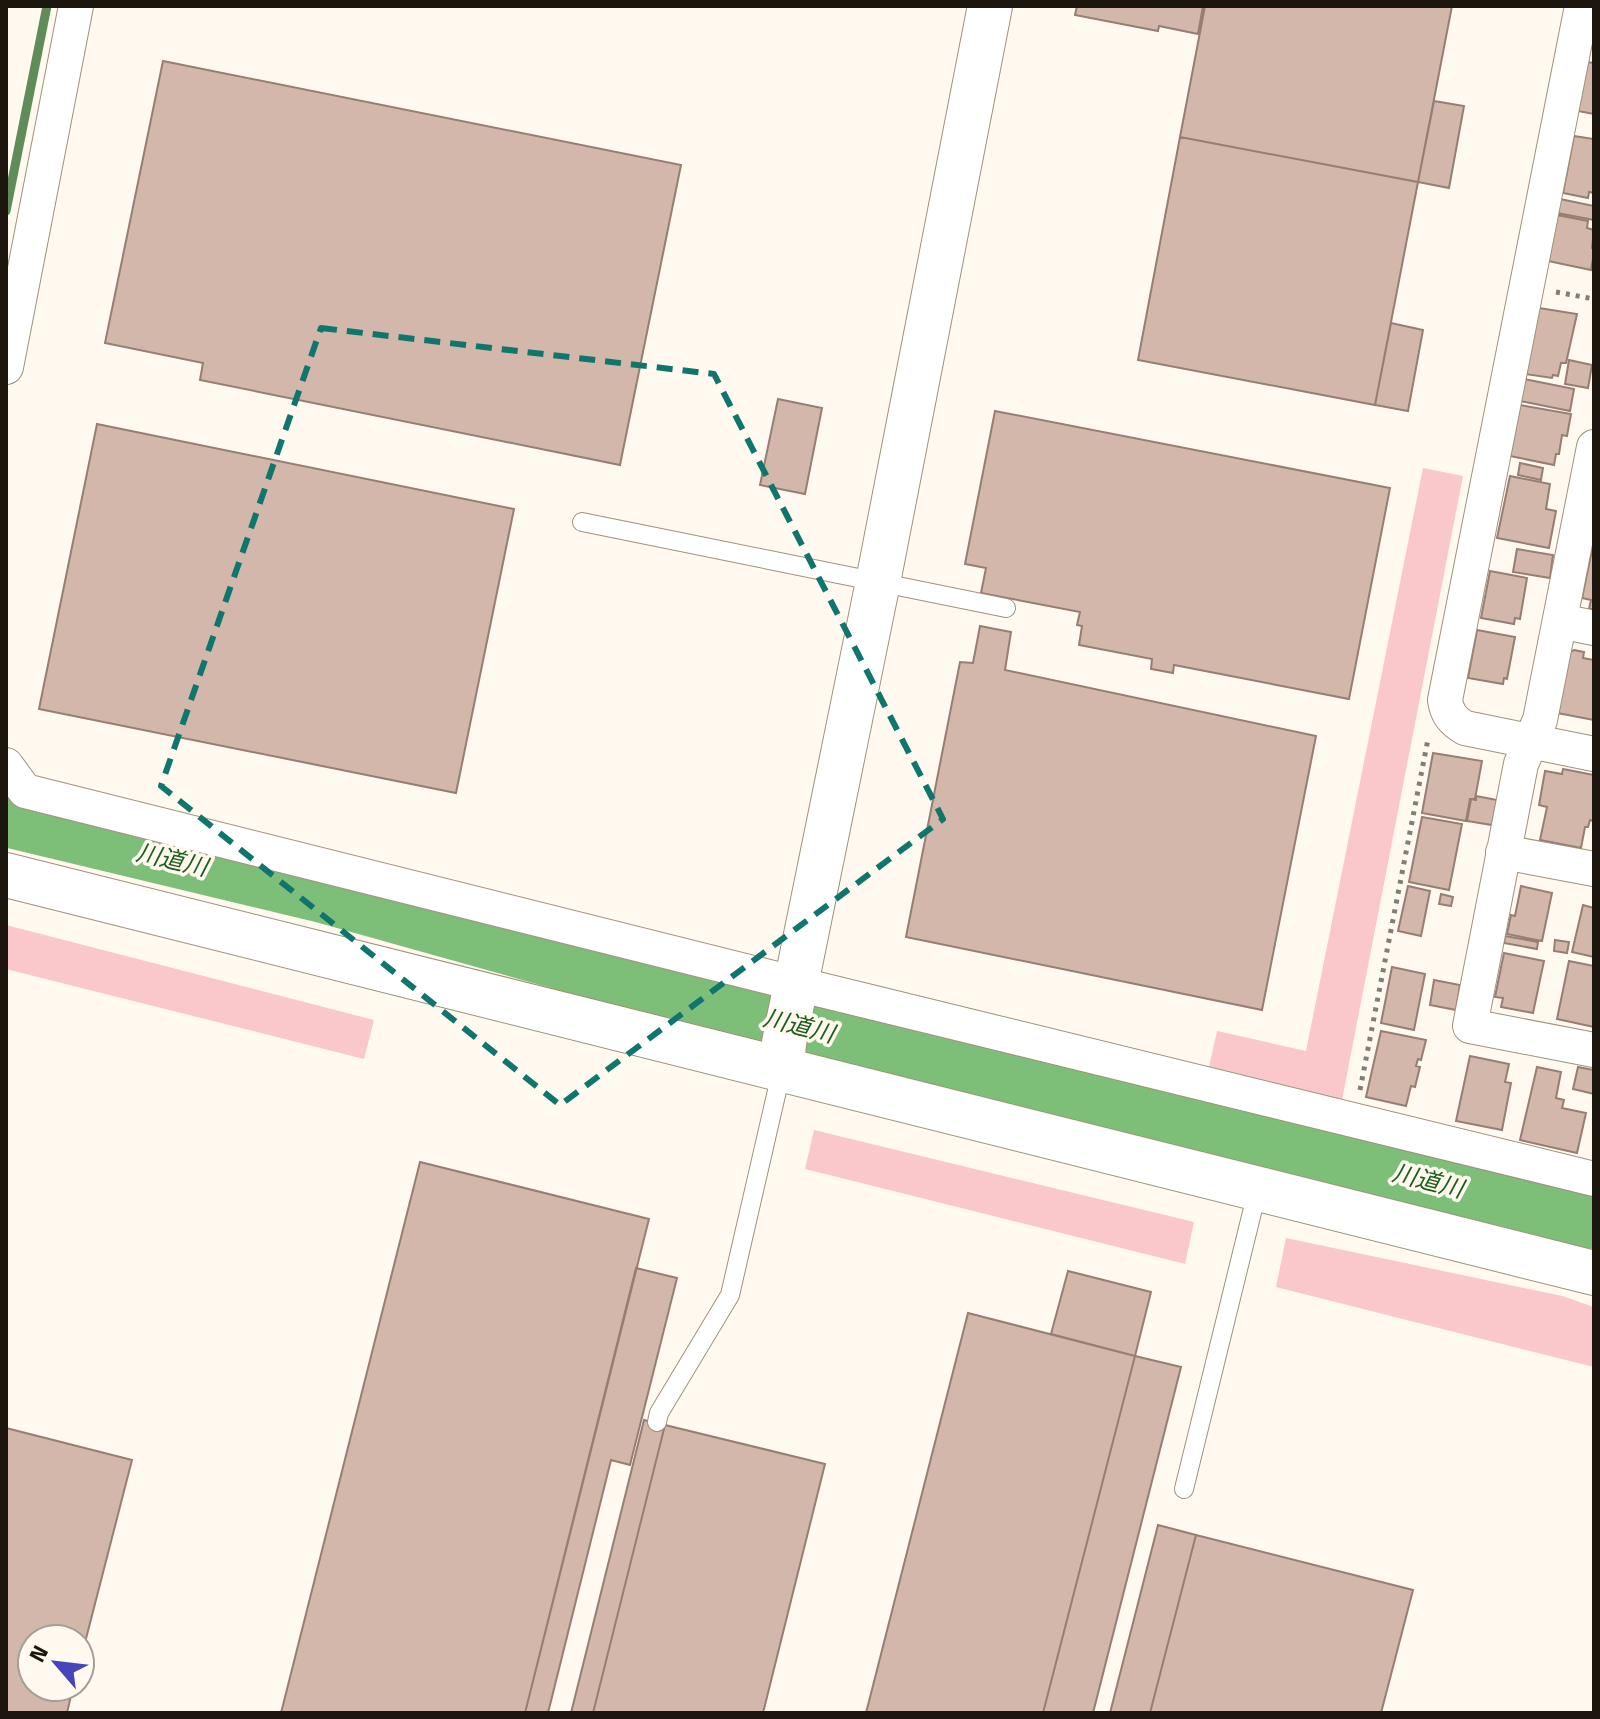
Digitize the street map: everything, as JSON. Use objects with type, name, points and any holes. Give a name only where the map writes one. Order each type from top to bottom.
[{"type":"street","points":[[6,367],[76,6]]},
{"type":"street","points":[[783,1056],[990,6]]},
{"type":"street","points":[[1582,6],[1445,700],[1451,717],[1465,728],[1594,754]]},
{"type":"street","points":[[1594,447],[1588,512],[1560,621],[1540,720],[1521,764],[1470,1026],[1594,1050]]},
{"type":"street","points":[[1560,621],[1594,628]]},
{"type":"street","points":[[6,765],[25,791],[796,988],[1354,1119],[1594,1179]]},
{"type":"street","points":[[1503,852],[1594,869]]},
{"type":"street","points":[[6,875],[783,1056],[1258,1188],[1594,1273]]},
{"type":"lane","points":[[582,522],[1006,608]]},
{"type":"lane","points":[[657,1422],[659,1413],[730,1295],[783,1056]]},
{"type":"lane","points":[[1184,1489],[1258,1188]]},
{"type":"path","points":[[1354,1119],[1430,732],[1451,717]]},
{"type":"highlighted area","points":[[321,328],[714,374],[943,819],[560,1105],[161,786]]},
{"type":"shaded area","points":[[1423,468],[1463,476],[1342,1100],[1209,1067],[1217,1031],[1306,1051]]},
{"type":"shaded area","points":[[6,925],[374,1020],[364,1059],[6,969]]},
{"type":"shaded area","points":[[814,1130],[1194,1222],[1185,1264],[805,1169]]},
{"type":"shaded area","points":[[1286,1238],[1562,1296],[1594,1307],[1594,1367],[1276,1287]]},
{"type":"building","points":[[1077,6],[1203,6],[1198,34],[1159,26],[1158,31],[1075,15]]},
{"type":"building","points":[[1205,6],[1452,6],[1418,182],[1180,137]]},
{"type":"building","points":[[163,61],[681,165],[620,465],[200,380],[203,363],[105,343]]},
{"type":"building","points":[[1587,62],[1594,63],[1594,114],[1578,111]]},
{"type":"building","points":[[1434,101],[1464,106],[1449,188],[1418,182]]},
{"type":"building","points":[[1574,136],[1594,139],[1594,193],[1589,192],[1588,198],[1563,193]]},
{"type":"building","points":[[1180,137],[1418,182],[1375,405],[1138,360]]},
{"type":"building","points":[[1560,199],[1594,206],[1594,220],[1557,213]]},
{"type":"building","points":[[1557,215],[1588,221],[1587,228],[1594,230],[1591,270],[1548,261]]},
{"type":"building","points":[[1539,308],[1577,314],[1566,363],[1561,363],[1558,376],[1553,375],[1552,378],[1525,374]]},
{"type":"building","points":[[1391,323],[1423,330],[1408,411],[1375,405]]},
{"type":"building","points":[[1569,360],[1592,365],[1588,388],[1565,384]]},
{"type":"building","points":[[1524,379],[1574,389],[1570,411],[1520,401]]},
{"type":"building","points":[[778,399],[822,408],[805,494],[760,485]]},
{"type":"building","points":[[1520,405],[1571,414],[1567,436],[1562,435],[1554,465],[1510,456]]},
{"type":"building","points":[[995,411],[1390,488],[1349,699],[1174,665],[1173,673],[1151,669],[1152,659],[1079,645],[1082,626],[1077,625],[1080,612],[981,593],[986,568],[965,564]]},
{"type":"building","points":[[97,424],[514,509],[456,793],[39,709]]},
{"type":"building","points":[[1520,463],[1543,468],[1541,480],[1518,475]]},
{"type":"building","points":[[1510,476],[1550,484],[1546,509],[1556,511],[1549,548],[1497,538]]},
{"type":"building","points":[[1593,545],[1594,609],[1589,609],[1591,600],[1582,598]]},
{"type":"building","points":[[1517,549],[1553,555],[1550,578],[1513,572]]},
{"type":"building","points":[[1490,571],[1527,578],[1520,619],[1515,618],[1514,624],[1481,618]]},
{"type":"building","points":[[980,626],[1011,632],[1005,670],[1316,736],[1262,1010],[906,937],[960,662],[973,663]]},
{"type":"building","points":[[1477,630],[1515,637],[1507,679],[1504,678],[1503,684],[1468,678]]},
{"type":"building","points":[[1574,650],[1584,652],[1583,658],[1594,660],[1594,720],[1557,713],[1567,654]]},
{"type":"building","points":[[1433,753],[1482,761],[1475,799],[1470,799],[1466,821],[1422,813]]},
{"type":"building","points":[[1563,769],[1594,775],[1593,821],[1590,820],[1588,827],[1585,827],[1581,848],[1540,840],[1547,807],[1539,805],[1545,771],[1562,774]]},
{"type":"building","points":[[1476,796],[1497,800],[1492,825],[1467,821],[1471,799],[1476,800]]},
{"type":"building","points":[[1422,817],[1462,824],[1449,890],[1409,882]]},
{"type":"building","points":[[1408,886],[1430,891],[1421,936],[1398,931]]},
{"type":"building","points":[[1521,886],[1552,893],[1542,941],[1507,934],[1511,915],[1515,916]]},
{"type":"building","points":[[1441,894],[1453,897],[1451,906],[1439,904]]},
{"type":"building","points":[[1583,905],[1594,908],[1594,957],[1572,952]]},
{"type":"building","points":[[1505,936],[1538,942],[1537,949],[1504,943]]},
{"type":"building","points":[[1555,940],[1569,942],[1567,953],[1554,951]]},
{"type":"building","points":[[1504,953],[1544,961],[1533,1013],[1501,1007],[1503,998],[1495,997]]},
{"type":"building","points":[[1569,961],[1594,966],[1594,1027],[1557,1019]]},
{"type":"building","points":[[1392,967],[1425,974],[1414,1030],[1381,1023]]},
{"type":"building","points":[[1434,980],[1460,985],[1456,1010],[1430,1005]]},
{"type":"building","points":[[1381,1031],[1426,1040],[1421,1060],[1418,1059],[1416,1066],[1420,1067],[1415,1087],[1411,1086],[1406,1106],[1366,1097]]},
{"type":"building","points":[[1470,1056],[1509,1064],[1505,1082],[1511,1083],[1502,1130],[1456,1121]]},
{"type":"building","points":[[1537,1067],[1561,1072],[1556,1098],[1564,1100],[1562,1108],[1586,1113],[1577,1153],[1520,1140]]},
{"type":"building","points":[[1578,1067],[1594,1070],[1594,1094],[1573,1089]]},
{"type":"building","points":[[420,1162],[649,1219],[525,1713],[281,1713]]},
{"type":"building","points":[[636,1268],[677,1278],[630,1465],[611,1460],[548,1713],[525,1713]]},
{"type":"building","points":[[1068,1271],[1151,1292],[1135,1356],[1051,1334]]},
{"type":"building","points":[[968,1313],[1135,1356],[1043,1713],[866,1713]]},
{"type":"building","points":[[1135,1356],[1181,1367],[1093,1713],[1043,1713]]},
{"type":"building","points":[[644,1420],[665,1425],[593,1713],[571,1713]]},
{"type":"building","points":[[665,1425],[825,1464],[763,1713],[593,1713]]},
{"type":"building","points":[[6,1428],[132,1460],[90,1623],[16,1623],[16,1703],[69,1703],[67,1713],[6,1713]]},
{"type":"building","points":[[1158,1525],[1196,1535],[1150,1713],[1110,1713]]},
{"type":"building","points":[[1196,1535],[1413,1590],[1381,1713],[1150,1713]]},
{"type":"waterway","points":[[6,211],[47,6]]},
{"type":"waterway","points":[[6,809],[14,822]]},
{"type":"waterway","name":"川道川","points":[[6,819],[323,895],[697,1000],[1594,1221]]}]
